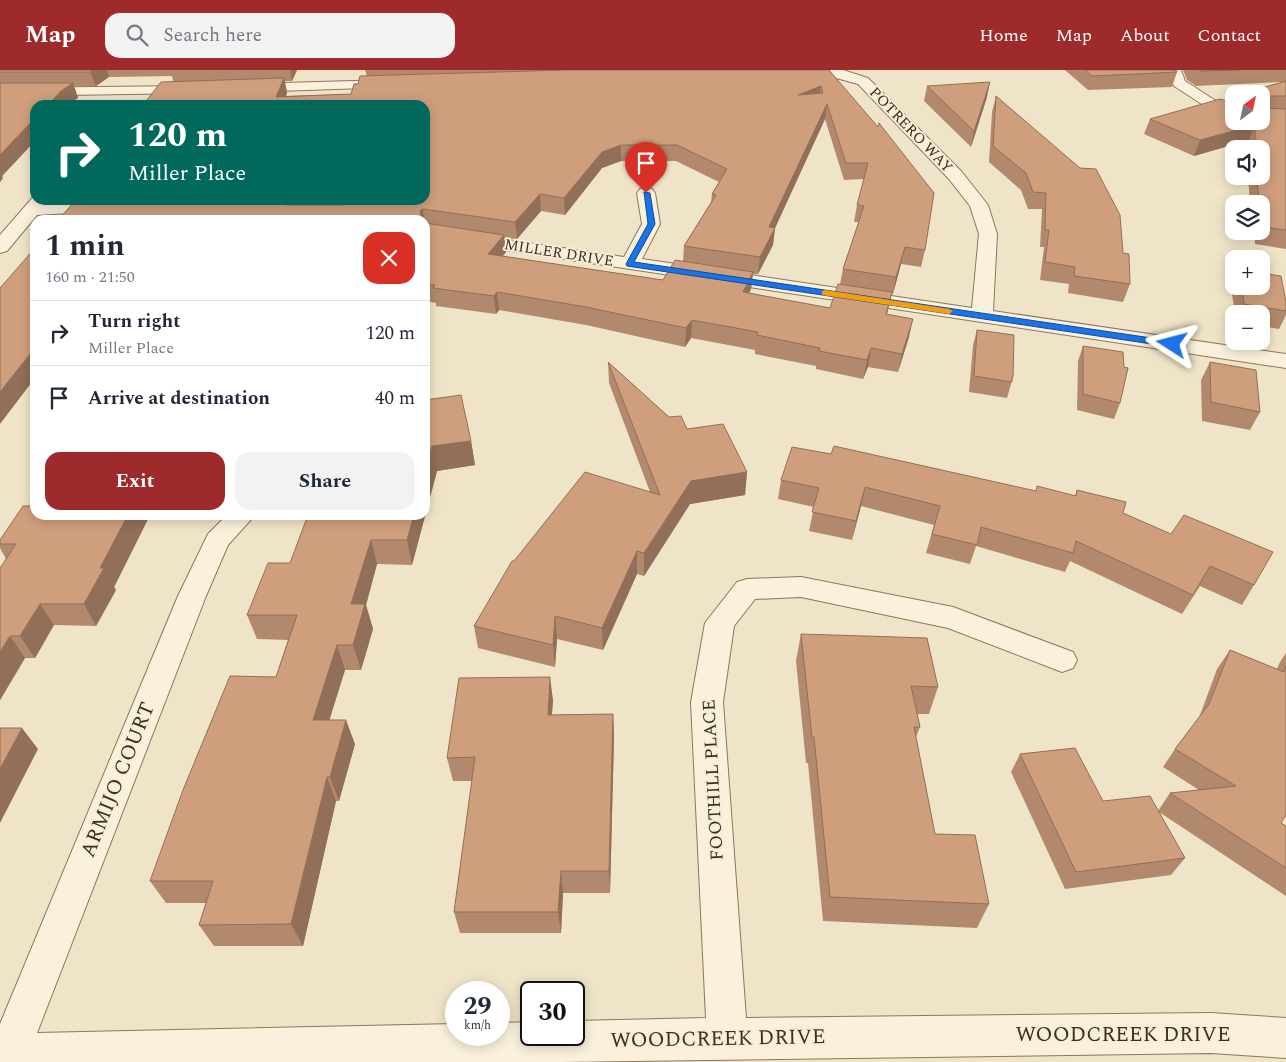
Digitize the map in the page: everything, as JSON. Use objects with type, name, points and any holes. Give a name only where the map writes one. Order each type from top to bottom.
[{"type":"street","points":[[332,86],[338,70]]},
{"type":"street","points":[[1174,70],[1179,83],[1225,111]]},
{"type":"street","name":"POTRERO WAY","points":[[783,72],[823,71],[848,73],[863,81],[955,175],[979,205],[988,234],[982,316]]},
{"type":"street","points":[[233,89],[401,84]]},
{"type":"street","points":[[0,92],[203,90]]},
{"type":"street","points":[[118,100],[124,92]]},
{"type":"street","points":[[630,264],[651,224],[646,193]]},
{"type":"street","points":[[0,247],[36,205],[126,205]]},
{"type":"street","name":"MILLER DRIVE","points":[[430,234],[1286,361]]},
{"type":"street","name":"ARMIJO COURT","points":[[4,1054],[192,596],[217,541],[237,520]]},
{"type":"street","name":"FOOTHILL PLACE","points":[[727,1038],[708,702],[720,623],[747,588],[801,587],[953,618],[1062,660]]},
{"type":"street","name":"WOODCREEK DRIVE","points":[[4,1054],[727,1038],[1211,1033],[1286,1038]]},
{"type":"building","points":[[0,70],[93,70],[90,72],[0,72]]},
{"type":"building","points":[[566,70],[829,70],[878,127],[879,123],[934,193],[925,250],[905,247],[896,277],[843,269],[864,206],[857,205],[868,163],[846,163],[827,104],[769,227],[775,228],[760,257],[684,246],[716,195],[712,194],[727,169],[677,145],[621,145],[602,152],[564,198],[540,194],[515,222],[423,209],[420,211],[421,215],[62,215],[72,205],[430,205],[430,100],[147,100],[161,82],[284,78],[276,97],[351,94],[354,84],[358,84],[360,76]],"holes":[[[821,86],[823,93],[798,95]]]},
{"type":"building","points":[[1085,70],[1176,70],[1177,72],[1092,76]]},
{"type":"building","points":[[1199,70],[1239,70],[1201,71]]},
{"type":"building","points":[[1286,81],[1286,96],[1270,96],[1270,86]]},
{"type":"building","points":[[990,82],[974,131],[927,86]]},
{"type":"building","points":[[0,83],[73,83],[61,91],[53,100],[30,100],[30,123],[0,155]]},
{"type":"building","points":[[996,96],[1080,168],[1096,169],[1120,215],[1123,253],[1129,254],[1130,284],[1074,276],[1075,267],[1045,262],[1049,230],[1045,230],[1046,193],[1033,192],[1026,173],[993,146]]},
{"type":"building","points":[[1220,99],[1225,100],[1225,130],[1237,130],[1200,140],[1150,119]]},
{"type":"building","points":[[1270,108],[1286,109],[1286,230],[1270,228],[1270,195],[1259,195],[1257,185],[1270,185],[1270,140],[1255,140],[1255,130],[1270,130]]},
{"type":"building","points":[[430,224],[504,235],[488,254],[663,280],[675,260],[753,272],[743,292],[830,308],[838,284],[892,292],[886,314],[913,319],[902,354],[871,348],[867,360],[819,351],[820,348],[757,335],[758,332],[692,320],[686,328],[586,307],[497,292],[494,296],[433,288],[435,285],[430,284]]},
{"type":"building","points":[[30,254],[30,354],[0,392],[0,288]]},
{"type":"building","points":[[1270,274],[1281,276],[1286,311],[1270,308],[1270,305],[1244,304],[1243,295],[1270,295]]},
{"type":"building","points":[[977,330],[1014,335],[1012,382],[974,376]]},
{"type":"building","points":[[1083,346],[1123,352],[1124,367],[1128,368],[1120,403],[1083,394]]},
{"type":"building","points":[[608,362],[669,417],[681,416],[687,429],[723,424],[747,472],[691,481],[644,553],[637,551],[602,628],[555,616],[553,645],[474,626],[512,561],[514,561],[585,472],[660,495]]},
{"type":"building","points":[[1210,362],[1256,370],[1260,412],[1211,402]]},
{"type":"building","points":[[461,395],[471,441],[432,446],[430,454],[430,399]]},
{"type":"building","points":[[834,446],[1036,491],[1037,486],[1076,496],[1077,490],[1126,502],[1123,513],[1171,534],[1184,515],[1273,552],[1254,585],[1210,566],[1193,595],[1076,541],[1073,553],[981,527],[977,545],[932,534],[940,506],[865,487],[856,521],[812,512],[819,488],[781,480],[792,447],[831,454]]},
{"type":"building","points":[[23,506],[30,506],[30,520],[125,520],[100,568],[104,568],[84,604],[40,604],[20,636],[10,636],[0,652],[0,568],[16,544],[0,544],[0,540]]},
{"type":"building","points":[[306,520],[413,520],[407,540],[371,540],[351,604],[365,604],[353,645],[337,645],[313,720],[346,720],[330,777],[327,777],[291,924],[199,925],[213,881],[150,881],[183,790],[230,676],[276,677],[297,615],[247,615],[268,563],[290,563]]},
{"type":"building","points":[[801,634],[927,638],[938,687],[911,686],[920,727],[914,727],[935,834],[975,835],[989,904],[830,897],[814,737],[812,737]]},
{"type":"building","points":[[1230,650],[1284,672],[1286,666],[1286,815],[1281,823],[1286,826],[1286,868],[1170,793],[1236,786],[1175,749],[1209,704]]},
{"type":"building","points":[[550,677],[548,715],[613,714],[609,871],[561,871],[558,912],[454,912],[475,757],[447,758],[459,678]]},
{"type":"building","points":[[0,728],[22,728],[0,769]]},
{"type":"building","points":[[1075,748],[1103,801],[1150,796],[1185,858],[1076,872],[1020,754]]},
{"type":"slow traffic","points":[[825,293],[949,311]]},
{"type":"route","points":[[646,193],[651,224],[630,264],[1172,344]]}]
